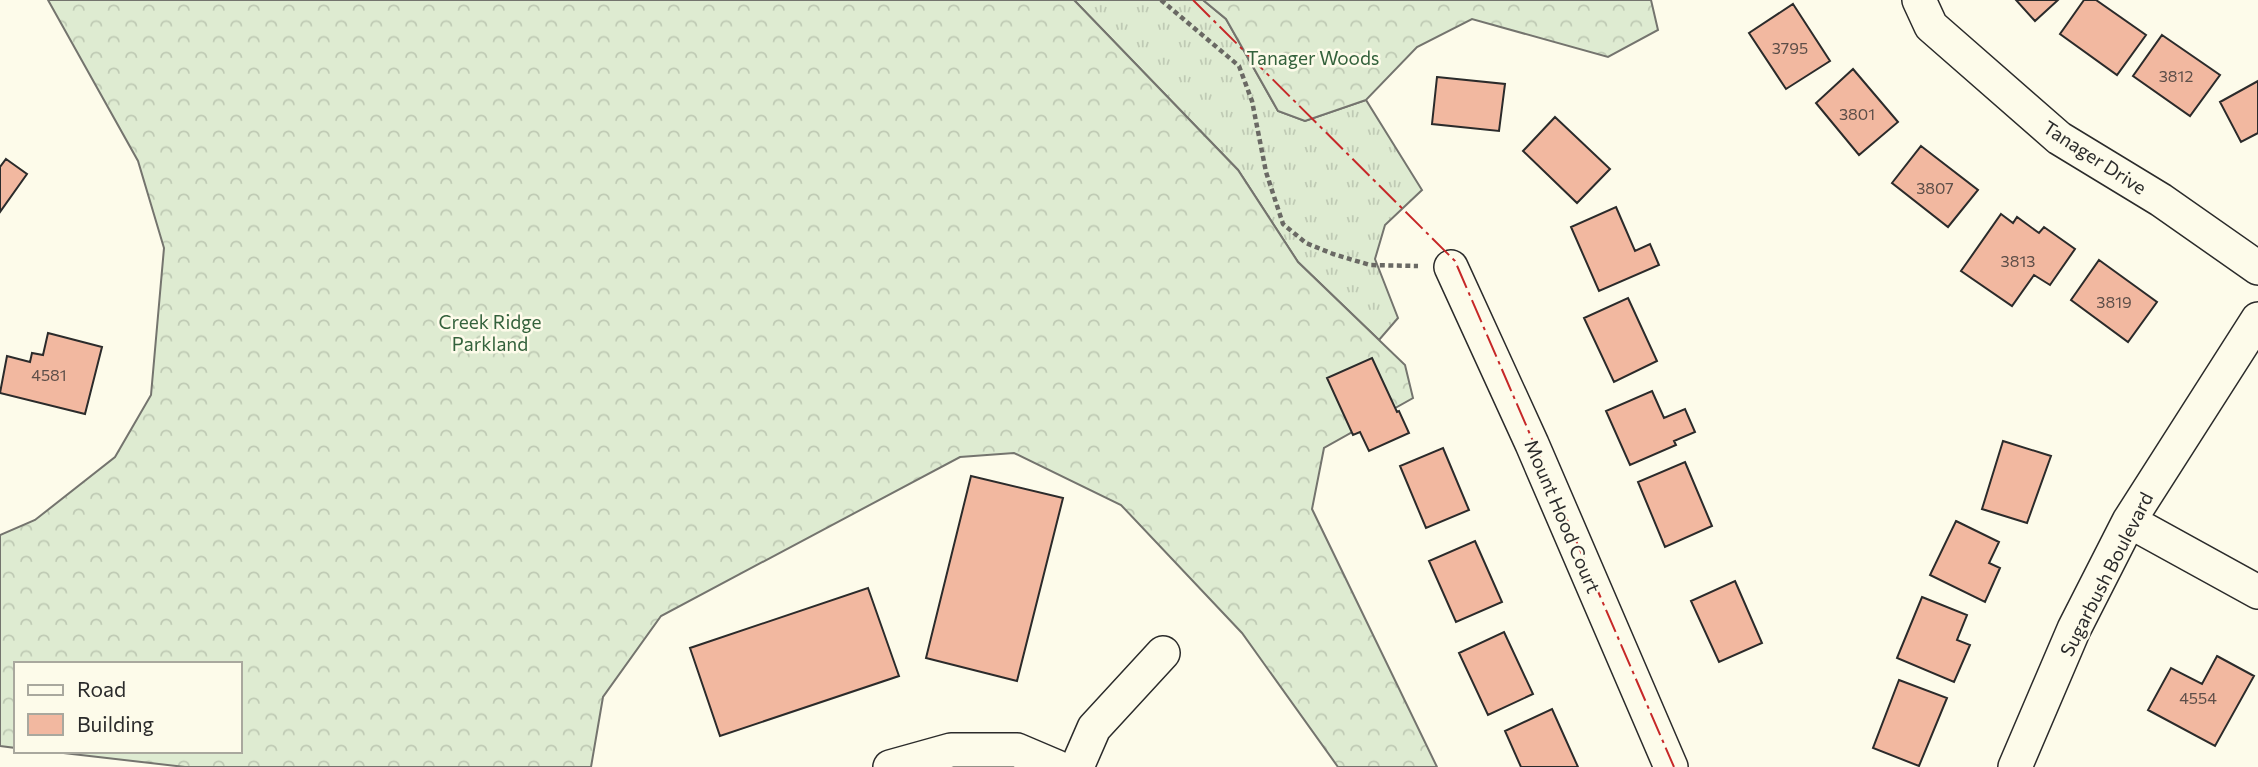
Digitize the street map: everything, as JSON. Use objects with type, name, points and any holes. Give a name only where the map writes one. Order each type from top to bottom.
[{"type":"street","name":"Tanager Drive","points":[[1919,0],[1931,26],[2059,138],[2161,200],[2258,268]]},
{"type":"street","name":"Mount Hood Court","points":[[1451,267],[1532,444],[1671,767]]},
{"type":"street","name":"Sugarbush Boulevard","points":[[2015,767],[2074,629],[2129,521],[2258,319]]},
{"type":"street","points":[[2129,521],[2258,592]]},
{"type":"street","points":[[1077,767],[1094,729],[1163,653]]},
{"type":"street","points":[[890,767],[951,750],[1017,750],[1057,767]]},
{"type":"path","points":[[1161,0],[1239,66],[1252,102],[1266,172],[1283,225],[1306,243],[1370,265],[1451,267]]},
{"type":"green space","name":"Creek Ridge Parkland","points":[[48,0],[1074,0],[1238,170],[1298,262],[1405,365],[1413,398],[1324,448],[1312,509],[1437,767],[1338,767],[1242,633],[1121,505],[1014,453],[960,457],[661,616],[603,697],[591,767],[185,767],[63,753],[242,753],[242,662],[14,662],[14,748],[0,746],[0,535],[35,520],[115,457],[151,395],[164,248],[138,161]]},
{"type":"green space","points":[[1074,0],[1203,0],[1226,19],[1278,111],[1305,121],[1366,100],[1422,190],[1385,225],[1375,259],[1398,318],[1379,340],[1298,262],[1238,170]]},
{"type":"green space","name":"Tanager Woods","points":[[1203,0],[1651,0],[1658,30],[1608,57],[1472,19],[1417,47],[1366,100],[1305,121],[1278,111],[1226,19]]},
{"type":"building","points":[[2016,0],[2058,0],[2035,21]]},
{"type":"building","points":[[2084,0],[2096,0],[2146,35],[2117,75],[2060,34]]},
{"type":"building","points":[[1793,4],[1830,61],[1786,89],[1749,33]]},
{"type":"building","points":[[2162,35],[2220,75],[2190,116],[2133,76]]},
{"type":"building","points":[[1853,69],[1898,122],[1859,155],[1816,103]]},
{"type":"building","points":[[1437,77],[1505,84],[1499,131],[1432,124]]},
{"type":"building","points":[[2258,81],[2258,133],[2241,142],[2220,102]]},
{"type":"building","points":[[1555,117],[1610,169],[1577,203],[1523,151]]},
{"type":"building","points":[[1921,146],[1978,190],[1948,227],[1892,183]]},
{"type":"building","points":[[6,159],[27,174],[0,212],[0,167]]},
{"type":"building","points":[[1616,207],[1635,251],[1650,244],[1659,265],[1599,291],[1571,227]]},
{"type":"building","points":[[2001,214],[2013,223],[2017,217],[2039,233],[2044,227],[2075,249],[2050,285],[2034,275],[2012,306],[1961,271]]},
{"type":"building","points":[[2099,260],[2157,302],[2128,342],[2071,300]]},
{"type":"building","points":[[1628,298],[1657,361],[1614,382],[1584,318]]},
{"type":"building","points":[[48,333],[102,347],[85,414],[0,393],[7,356],[30,362],[32,353],[43,355]]},
{"type":"building","points":[[1372,358],[1409,433],[1369,451],[1360,432],[1353,435],[1327,378]]},
{"type":"building","points":[[1652,391],[1664,418],[1685,409],[1695,432],[1674,441],[1676,445],[1630,465],[1606,411]]},
{"type":"building","points":[[2003,441],[2051,456],[2027,523],[1982,509]]},
{"type":"building","points":[[1443,448],[1469,510],[1426,528],[1400,466]]},
{"type":"building","points":[[1685,462],[1712,526],[1665,547],[1638,482]]},
{"type":"building","points":[[971,476],[1063,498],[1017,681],[926,658]]},
{"type":"building","points":[[1956,521],[1999,542],[1989,563],[2000,568],[1985,602],[1930,575]]},
{"type":"building","points":[[1475,541],[1502,602],[1456,622],[1429,561]]},
{"type":"building","points":[[1735,581],[1762,643],[1719,662],[1691,601]]},
{"type":"building","points":[[868,588],[899,676],[720,736],[690,648]]},
{"type":"building","points":[[1922,597],[1967,615],[1957,640],[1970,645],[1954,682],[1897,658]]},
{"type":"building","points":[[1504,632],[1533,694],[1488,715],[1459,653]]},
{"type":"building","points":[[2217,656],[2254,676],[2215,746],[2148,710],[2171,668],[2202,684]]},
{"type":"building","points":[[1899,680],[1947,698],[1919,766],[1873,748]]},
{"type":"building","points":[[1552,709],[1578,767],[1521,767],[1505,731]]},
{"type":"power","points":[[1193,0],[1455,261],[1674,767]]}]
